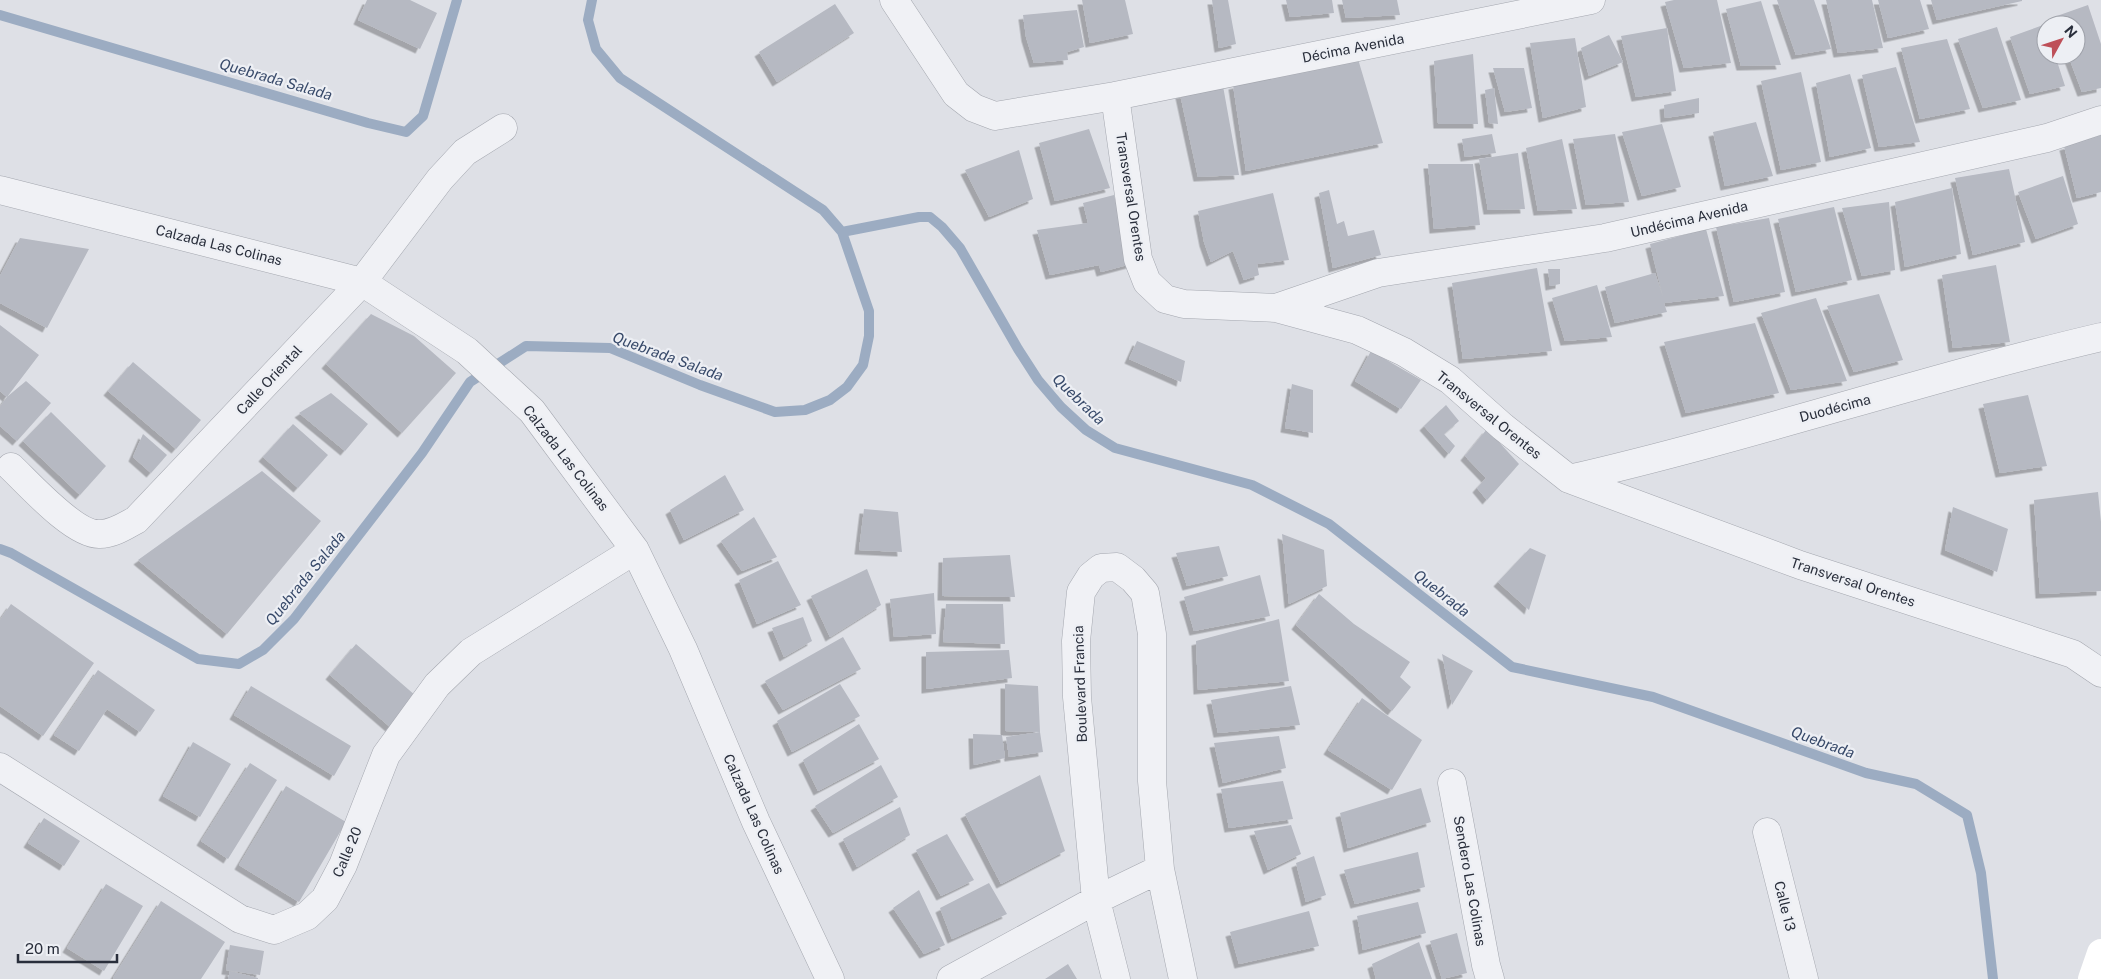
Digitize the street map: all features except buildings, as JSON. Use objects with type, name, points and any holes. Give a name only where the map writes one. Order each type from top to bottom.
[{"type":"street","points":[[894,0],[956,94],[974,108],[996,116],[1115,96]]},
{"type":"street","name":"Décima Avenida","points":[[1115,96],[1591,0]]},
{"type":"street","name":"Transversal Orentes","points":[[1115,96],[1138,258],[1147,282],[1165,299],[1184,304],[1276,308],[1357,330],[1404,352],[1450,380],[1503,427],[1569,479],[1800,565],[2073,654],[2101,673]]},
{"type":"street","name":"Undécima Avenida","points":[[1276,308],[1378,273],[1605,238],[2047,138],[2101,120]]},
{"type":"street","name":"Calle Oriental","points":[[11,467],[63,516],[98,535],[115,531],[136,520],[362,282],[440,179],[466,152],[503,128]]},
{"type":"street","name":"Calzada Las Colinas","points":[[0,190],[362,282],[467,351],[532,411],[635,550],[683,649],[756,822],[830,979]]},
{"type":"street","name":"Duodécima","points":[[1569,479],[1629,465],[1866,399],[2101,337]]},
{"type":"street","name":"Calle 20","points":[[0,767],[240,919],[274,930],[307,916],[326,899],[343,865],[386,755],[437,685],[471,652],[635,550]]},
{"type":"street","name":"Boulevard Francia","points":[[1116,979],[1096,900],[1078,697],[1076,641],[1081,592],[1091,576],[1101,568],[1117,567],[1133,579],[1145,593],[1152,634],[1152,781],[1160,868],[1183,979]]},
{"type":"street","name":"Transversal Orentes","points":[[2073,654],[2101,650]]},
{"type":"street","name":"Sendero Las Colinas","points":[[1452,783],[1490,979]]},
{"type":"street","name":"Calle 13","points":[[1767,832],[1804,979]]},
{"type":"street","points":[[951,979],[1096,900],[1160,868]]},
{"type":"street","points":[[2092,979],[2101,953]]},
{"type":"waterway","name":"Quebrada Salada","points":[[0,15],[368,123],[406,132],[423,116],[457,0]]},
{"type":"waterway","name":"Quebrada Salada","points":[[0,549],[11,553],[198,659],[239,664],[263,650],[294,619],[422,453],[470,382],[526,346],[610,348],[700,385],[775,412],[805,410],[830,400],[847,387],[863,365],[869,336],[869,311],[842,232],[823,210],[620,78],[596,49],[588,20],[592,0]]},
{"type":"waterway","name":"Quebrada","points":[[842,232],[919,217],[930,217],[942,227],[960,248],[1038,380],[1061,407],[1086,430],[1115,448],[1252,485],[1329,524],[1512,667],[1653,697],[1866,773],[1916,784],[1967,815],[1981,873],[1993,979]]}]
